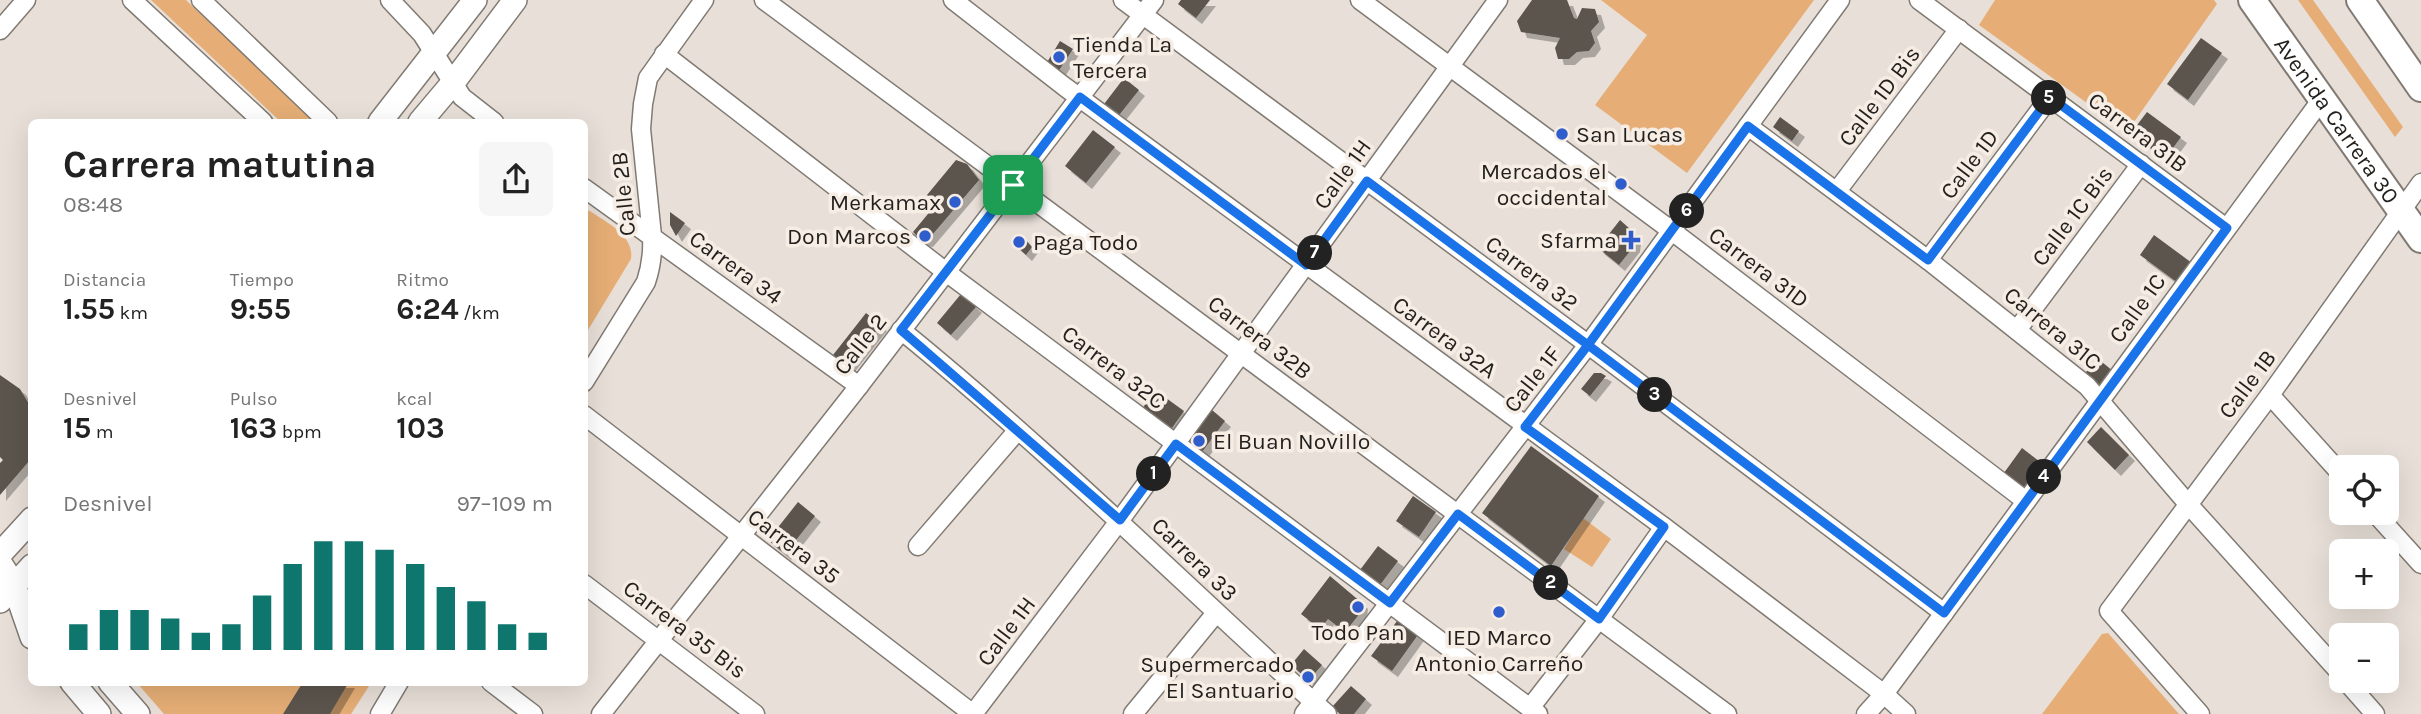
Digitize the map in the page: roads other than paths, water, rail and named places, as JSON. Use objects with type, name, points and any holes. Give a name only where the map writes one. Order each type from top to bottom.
[{"type":"highway","name":"Avenida Carrera 30","points":[[2252,0],[2421,239]]},
{"type":"highway","points":[[2360,0],[2421,88]]},
{"type":"main road","points":[[382,119],[475,0]]},
{"type":"main road","points":[[423,119],[515,0]]},
{"type":"main road","points":[[0,554],[28,523]]},
{"type":"main road","points":[[0,563],[28,626]]},
{"type":"main road","points":[[15,595],[28,573]]},
{"type":"main road","points":[[75,686],[99,714]]},
{"type":"main road","points":[[114,686],[138,714]]},
{"type":"street","points":[[0,30],[26,0]]},
{"type":"street","points":[[132,0],[260,119]]},
{"type":"street","points":[[201,0],[325,119]]},
{"type":"street","points":[[390,0],[413,23],[435,53],[452,84],[472,106],[490,119]]},
{"type":"street","name":"Calle 2B","points":[[588,376],[646,282],[653,253],[640,129],[649,78],[704,0]]},
{"type":"street","name":"Carrera 32B","points":[[764,0],[1727,714]]},
{"type":"street","name":"Carrera 32A","points":[[953,0],[1306,265],[1664,527],[1884,694],[1906,714]]},
{"type":"street","name":"Carrera 32","points":[[1123,0],[1149,7],[1367,181],[1944,613]]},
{"type":"street","name":"Carrera 31D","points":[[1360,0],[1672,231],[2026,501]]},
{"type":"street","name":"Calle 1H","points":[[974,714],[1176,444],[1499,0]]},
{"type":"street","name":"Calle 1F","points":[[1315,710],[1390,603],[1588,345],[1840,0]]},
{"type":"street","name":"Carrera 31B","points":[[1919,0],[2227,228]]},
{"type":"street","name":"Calle 2","points":[[601,714],[742,537],[1149,7]]},
{"type":"street","name":"Calle 1D Bis","points":[[1837,191],[1959,29]]},
{"type":"street","name":"Carrera 32C","points":[[664,54],[946,272],[1534,711]]},
{"type":"street","name":"Calle 1D","points":[[1928,260],[2050,97]]},
{"type":"street","name":"Calle 1C","points":[[1866,714],[1884,694],[2322,99]]},
{"type":"street","name":"Carrera 31C","points":[[1748,126],[1928,260],[2088,386],[2188,504],[2329,661]]},
{"type":"street","name":"Calle 1C Bis","points":[[2017,330],[2141,164]]},
{"type":"street","name":"Calle 1B","points":[[2200,714],[2109,611],[2270,395],[2421,183]]},
{"type":"street","name":"Carrera 34","points":[[588,191],[859,386]]},
{"type":"street","name":"Carrera 33","points":[[901,330],[1120,520],[1315,710]]},
{"type":"street","points":[[2270,395],[2329,461]]},
{"type":"street","name":"Carrera 35","points":[[588,418],[974,714]]},
{"type":"street","points":[[918,546],[1018,430]]},
{"type":"street","points":[[2386,525],[2421,564]]},
{"type":"street","points":[[1534,711],[1664,527]]},
{"type":"street","name":"Carrera 35 Bis","points":[[588,587],[755,714]]},
{"type":"street","points":[[1133,714],[1216,613]]},
{"type":"street","points":[[380,714],[397,686]]},
{"type":"street","points":[[496,686],[533,714]]},
{"type":"street","points":[[2357,693],[2375,714]]},
{"type":"place","name":"Tienda La Tercera","points":[[1059,57]]},
{"type":"place","name":"San Lucas","points":[[1562,134]]},
{"type":"place","name":"Mercados el occidental","points":[[1621,184]]},
{"type":"place","name":"Merkamax","points":[[955,202]]},
{"type":"place","name":"Don Marcos","points":[[925,236]]},
{"type":"place","name":"Sfarma","points":[[1631,240]]},
{"type":"place","name":"Paga Todo","points":[[1019,242]]},
{"type":"place","name":"El Buan Novillo","points":[[1199,441]]},
{"type":"place","name":"Todo Pan","points":[[1358,607]]},
{"type":"place","name":"IED Marco Antonio Carreño","points":[[1499,612]]},
{"type":"place","name":"Supermercado El Santuario","points":[[1308,677]]}]
